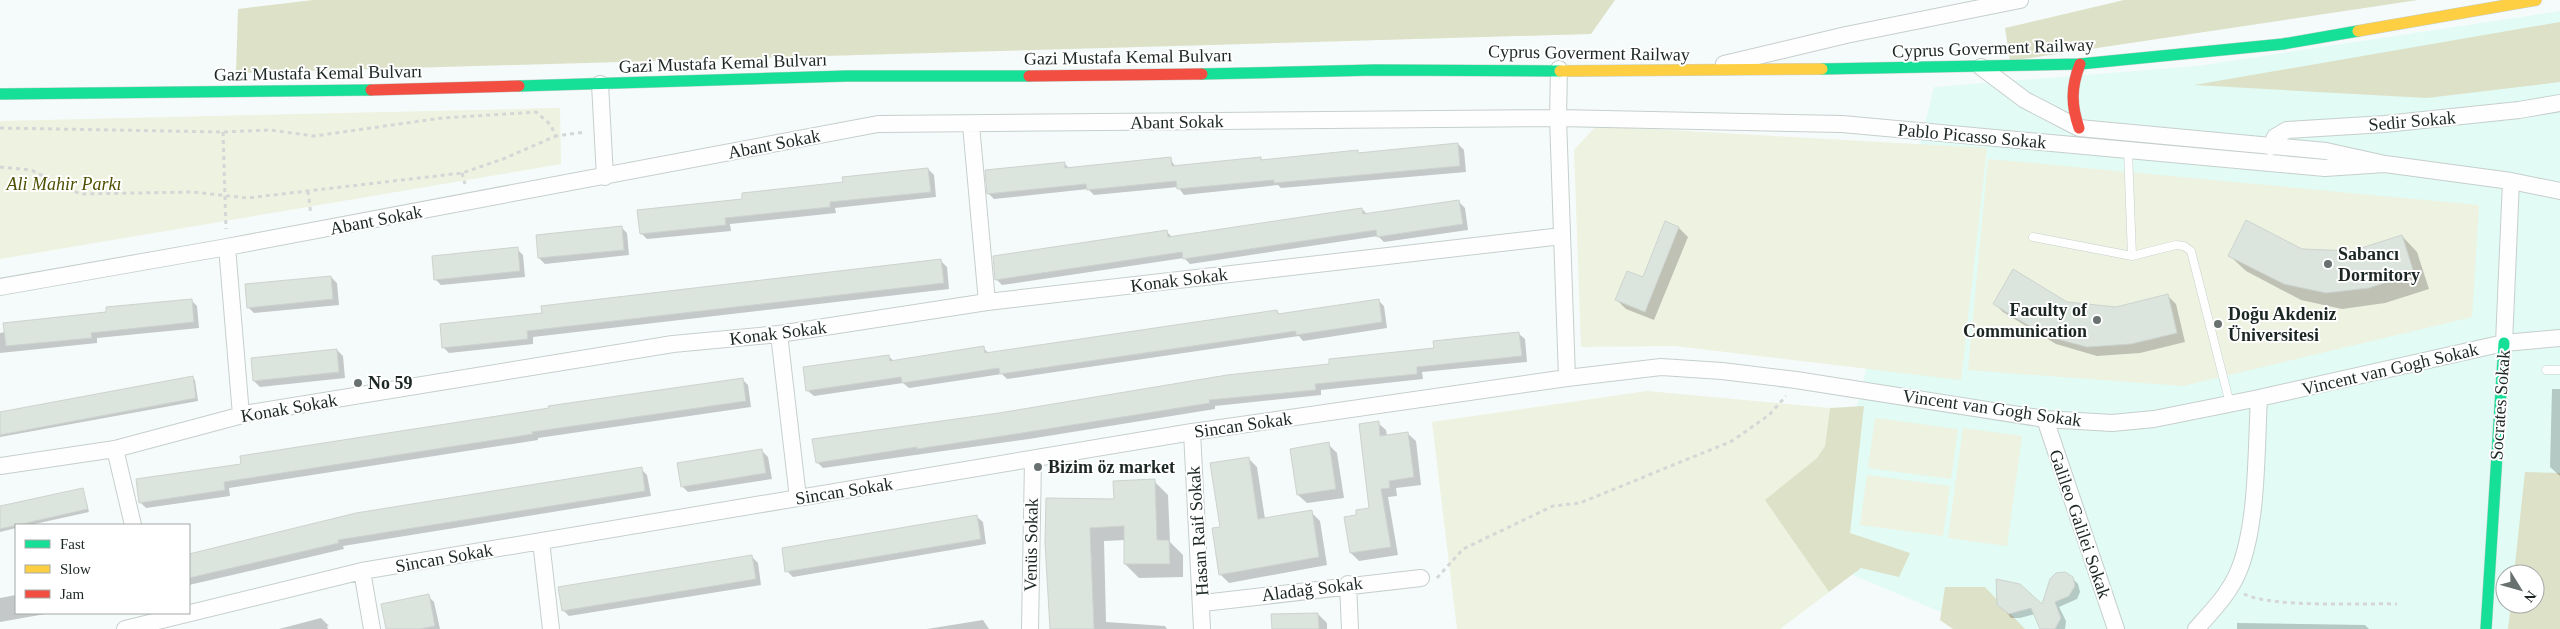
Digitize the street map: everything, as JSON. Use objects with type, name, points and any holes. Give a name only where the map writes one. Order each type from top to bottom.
[{"type":"main road","name":"Cyprus Goverment Railway","points":[[1446,69],[1692,72],[2080,64],[2283,44],[2536,0]]},
{"type":"main road","points":[[2079,128],[2071,108],[2070,94],[2073,78],[2080,64]]},
{"type":"main road","name":"Gazi Mustafa Kemal Bulvarı","points":[[0,94],[302,92],[847,76],[1106,76],[1446,69]]},
{"type":"main road","name":"Socrates Sokak","points":[[2486,629],[2504,343]]},
{"type":"street","points":[[1692,72],[1846,35],[2020,0]]},
{"type":"street","name":"Pablo Picasso Sokak","points":[[1981,67],[2024,100],[2079,128],[2326,151],[2385,164],[2511,181],[2560,191]]},
{"type":"street","points":[[1559,69],[1558,118],[1567,378]]},
{"type":"street","points":[[600,84],[605,177]]},
{"type":"street","name":"Sedir Sokak","points":[[2271,147],[2275,137],[2287,130],[2385,124],[2519,110],[2560,103]]},
{"type":"street","name":"Pablo Picasso Sokak","points":[[1558,118],[1842,124],[2325,168],[2385,164]]},
{"type":"street","name":"Abant Sokak","points":[[0,287],[605,177],[878,124],[971,125],[1558,118]]},
{"type":"street","points":[[971,125],[987,302]]},
{"type":"street","name":"Socrates Sokak","points":[[2504,343],[2511,181]]},
{"type":"street","name":"Konak Sokak","points":[[0,466],[115,448],[241,416],[673,344],[779,334],[987,302],[1562,236]]},
{"type":"street","points":[[227,247],[241,416]]},
{"type":"street","points":[[779,334],[798,498]]},
{"type":"street","name":"Vincent van Gogh Sokak","points":[[1567,378],[1661,367],[1722,370],[2045,419],[2120,422],[2154,420],[2504,343],[2560,338]]},
{"type":"street","name":"Sincan Sokak","points":[[125,629],[154,618],[189,622],[362,571],[1192,432],[1567,378]]},
{"type":"street","points":[[2196,629],[2221,602],[2230,587],[2239,571],[2250,534],[2259,398]]},
{"type":"street","name":"Galileo Galilei Sokak","points":[[2045,419],[2116,629]]},
{"type":"street","name":"Hasan Raif Sokak","points":[[1192,432],[1203,603],[1202,629]]},
{"type":"street","points":[[115,448],[133,524]]},
{"type":"street","name":"Venüs Sokak","points":[[1030,629],[1033,460]]},
{"type":"street","points":[[541,541],[551,629]]},
{"type":"street","points":[[362,571],[372,629]]},
{"type":"street","name":"Aladağ Sokak","points":[[1203,603],[1348,584],[1426,580]]},
{"type":"street","points":[[1348,584],[1350,629]]},
{"type":"lane","points":[[2128,151],[2132,256]]},
{"type":"lane","points":[[2033,237],[2132,256],[2176,245],[2184,246],[2191,251],[2230,404]]},
{"type":"lane","points":[[2546,370],[2560,370]]},
{"type":"path","points":[[0,128],[223,132],[270,130],[314,136],[442,118],[536,112],[550,124],[556,136]]},
{"type":"path","points":[[0,167],[31,170],[80,194],[193,192],[223,196],[260,196],[462,173],[503,159],[556,136],[602,130]]},
{"type":"path","points":[[223,132],[223,196],[227,247]]},
{"type":"path","points":[[1426,580],[1463,549],[1494,532],[1553,506],[1580,503],[1732,441],[1769,415],[1788,394],[1796,380]]},
{"type":"path","points":[[2230,587],[2254,599],[2262,600],[2397,604]]},
{"type":"shaded area","points":[[313,0],[1615,0],[1591,34],[236,73],[238,9]]},
{"type":"shaded area","points":[[2124,0],[2418,0],[2010,61],[2005,28]]},
{"type":"shaded area","name":"Doğu Akdeniz Üniversitesi","points":[[2560,11],[2560,629],[1981,629],[1820,561],[1934,87],[2197,66]]},
{"type":"shaded area","points":[[2560,22],[2560,82],[2427,98],[2194,85]]},
{"type":"shaded area","points":[[1864,406],[1850,533],[1910,553],[1899,577],[1861,568],[1829,592],[1765,500],[1817,458],[1825,446],[1830,408]]},
{"type":"shaded area","points":[[2525,472],[2560,473],[2560,629],[2508,629],[2510,614],[2545,614],[2545,564],[2515,564]]},
{"type":"shaded area","points":[[1945,587],[1985,587],[2025,629],[1953,629],[1940,620]]},
{"type":"green space","name":"Ali Mahir Parkı","points":[[560,108],[561,164],[0,259],[0,121]]},
{"type":"green space","points":[[1596,126],[1987,148],[1961,380],[1675,346],[1581,347],[1574,150]]},
{"type":"green space","points":[[1988,159],[2479,205],[2472,317],[2183,386],[1968,370]]},
{"type":"green space","points":[[1647,391],[1830,408],[1825,446],[1817,458],[1766,500],[1829,592],[1780,629],[1457,629],[1432,422]]},
{"type":"green space","points":[[1875,418],[1958,429],[1951,479],[1868,468]]},
{"type":"green space","points":[[1963,428],[2022,436],[2007,546],[1948,538]]},
{"type":"green space","points":[[1867,475],[1950,486],[1943,536],[1860,525]]},
{"type":"building","points":[[1458,143],[1460,166],[1274,183],[1274,180],[1177,189],[1176,181],[1087,190],[1086,184],[987,194],[985,170],[1065,162],[1065,168],[1171,157],[1172,166],[1261,157],[1261,160],[1358,150],[1358,153]]},
{"type":"building","points":[[928,168],[931,192],[830,202],[830,207],[725,218],[726,225],[640,234],[637,210],[742,199],[742,193],[843,182],[842,177]]},
{"type":"building","points":[[1459,200],[1463,224],[1377,237],[1376,230],[1183,259],[1182,252],[995,280],[993,256],[1167,230],[1168,237],[1362,208],[1363,214]]},
{"type":"building","name":"Sabancı Dormitory","points":[[2246,220],[2302,249],[2352,251],[2402,235],[2414,273],[2369,288],[2326,293],[2284,284],[2228,256]]},
{"type":"building","points":[[1665,221],[1679,227],[1645,312],[1615,300],[1627,271],[1643,277]]},
{"type":"building","points":[[622,226],[624,250],[538,258],[536,235]]},
{"type":"building","points":[[518,247],[520,271],[434,280],[432,256]]},
{"type":"building","points":[[941,259],[944,283],[527,331],[528,339],[442,348],[440,324],[542,313],[541,306]]},
{"type":"building","name":"Faculty of Communication","points":[[2013,269],[2067,302],[2116,307],[2168,294],[2177,333],[2131,344],[2087,347],[2046,336],[1993,304]]},
{"type":"building","points":[[331,276],[333,299],[247,308],[245,284]]},
{"type":"building","points":[[192,299],[194,322],[91,333],[92,338],[6,346],[3,323],[106,312],[106,307]]},
{"type":"building","points":[[1379,299],[1382,322],[1296,335],[1296,331],[1000,374],[999,368],[902,383],[901,377],[806,391],[803,367],[889,355],[890,361],[984,346],[985,353],[1277,310],[1278,314]]},
{"type":"building","points":[[1519,332],[1522,356],[1417,367],[1417,374],[1315,384],[1316,390],[1209,400],[1210,403],[816,463],[812,439],[999,413],[1227,375],[1329,364],[1329,359],[1434,348],[1433,341]]},
{"type":"building","points":[[337,349],[339,372],[253,381],[251,358]]},
{"type":"building","points":[[193,376],[196,398],[0,435],[0,412]]},
{"type":"building","points":[[743,378],[746,401],[532,432],[533,434],[224,482],[225,490],[139,503],[136,479],[241,464],[240,456],[549,408],[548,406]]},
{"type":"building","points":[[1379,421],[1380,436],[1408,432],[1414,477],[1389,481],[1390,488],[1381,489],[1391,547],[1350,553],[1344,517],[1356,515],[1356,510],[1369,508],[1359,424]]},
{"type":"building","points":[[1329,442],[1336,489],[1297,495],[1290,449]]},
{"type":"building","points":[[762,449],[766,473],[681,487],[677,463]]},
{"type":"building","points":[[1249,457],[1258,519],[1312,510],[1319,557],[1219,575],[1212,528],[1220,527],[1210,463]]},
{"type":"building","points":[[642,467],[645,491],[338,540],[339,543],[190,578],[190,554],[356,513]]},
{"type":"building","points":[[1155,479],[1157,540],[1169,540],[1170,564],[1124,564],[1124,526],[1090,528],[1094,629],[1050,629],[1045,543],[1046,498],[1114,499],[1113,481]]},
{"type":"building","points":[[83,488],[88,509],[15,524],[15,526],[0,529],[0,506]]},
{"type":"building","points":[[977,515],[981,539],[785,572],[782,548]]},
{"type":"building","points":[[752,555],[756,579],[562,611],[558,587]]},
{"type":"building","points":[[2065,572],[2073,577],[2075,586],[2069,596],[2055,602],[2061,618],[2055,629],[2040,629],[2031,608],[2009,614],[1997,605],[1996,579],[2020,584],[2042,604],[2050,579],[2056,573]]},
{"type":"building","points":[[429,594],[435,626],[419,629],[386,629],[381,604]]},
{"type":"building","points":[[1318,613],[1319,629],[1272,629],[1271,614]]},
{"type":"traffic: fast","points":[[1822,69],[2080,64],[2283,44],[2358,31]]},
{"type":"traffic: fast","points":[[1202,74],[1375,70],[1560,71]]},
{"type":"traffic: fast","points":[[519,86],[847,76],[1029,76]]},
{"type":"traffic: fast","points":[[0,94],[371,90]]},
{"type":"traffic: fast","points":[[2486,629],[2504,343]]},
{"type":"traffic: slow","points":[[2358,31],[2536,0]]},
{"type":"traffic: slow","points":[[1560,71],[1822,69]]},
{"type":"traffic: jam","points":[[2079,128],[2073,96],[2080,64]]},
{"type":"traffic: jam","points":[[1029,76],[1202,74]]},
{"type":"traffic: jam","points":[[371,90],[519,86]]},
{"type":"place","name":"Sabancı Dormitory","points":[[2328,264]]},
{"type":"place","name":"Faculty of Communication","points":[[2097,320]]},
{"type":"place","name":"Doğu Akdeniz Üniversitesi","points":[[2218,324]]},
{"type":"place","name":"No 59","points":[[358,383]]},
{"type":"place","name":"Bizim öz market","points":[[1038,467]]}]
